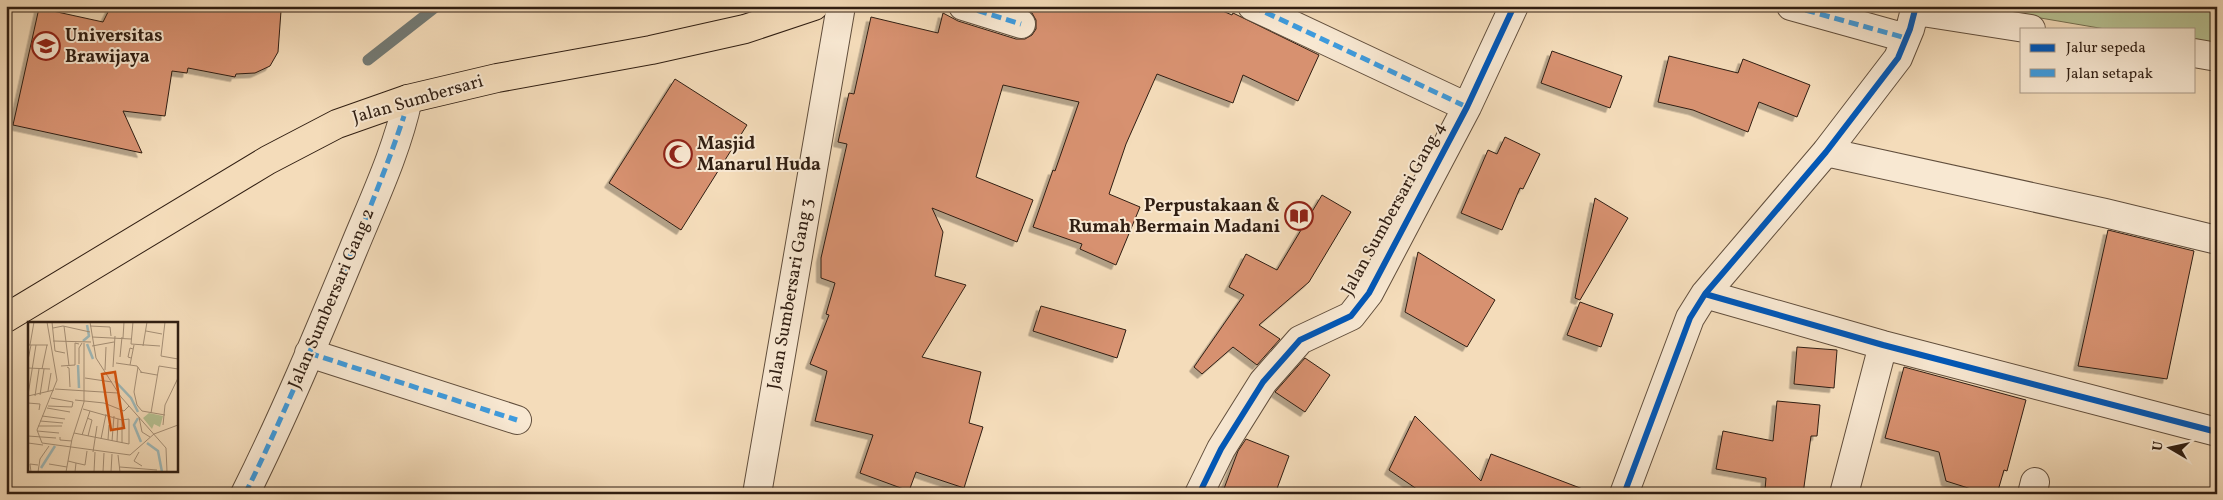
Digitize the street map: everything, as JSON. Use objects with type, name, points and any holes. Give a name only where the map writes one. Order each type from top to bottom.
[{"type":"main road","name":"Jalan Sumbersari","points":[[6,318],[268,160],[337,124],[406,108],[497,78],[651,50],[745,29],[814,6]]},
{"type":"street","name":"Jalan Sumbersari Gang 3","points":[[757,494],[841,6]]},
{"type":"street","points":[[963,6],[1021,24]]},
{"type":"street","points":[[1252,6],[1467,107]]},
{"type":"street","name":"Jalan Sumbersari Gang 4","points":[[1199,494],[1221,448],[1263,382],[1300,340],[1350,316],[1369,293],[1467,107],[1514,6]]},
{"type":"street","points":[[1791,6],[1906,38]]},
{"type":"street","points":[[1624,494],[1690,318],[1705,294],[1826,152],[1898,58],[1916,9],[2025,28]]},
{"type":"street","points":[[2196,53],[2217,57]]},
{"type":"street","name":"Jalan Sumbersari Gang 2","points":[[245,494],[275,433],[310,353],[387,166],[406,108]]},
{"type":"street","points":[[1826,152],[2217,240]]},
{"type":"street","points":[[1705,294],[1882,345],[2217,432]]},
{"type":"street","points":[[1844,494],[1882,345]]},
{"type":"street","points":[[310,353],[517,420]]},
{"type":"green space","points":[[1970,6],[2217,6],[2217,47],[2196,44],[2196,28],[2099,28]]},
{"type":"building","points":[[111,6],[255,6],[281,11],[278,52],[270,66],[255,73],[236,74],[235,77],[188,68],[187,73],[172,71],[165,116],[123,111],[142,153],[13,125],[39,8],[103,22]]},
{"type":"building","points":[[1017,6],[1211,6],[1232,15],[1233,13],[1319,55],[1298,101],[1243,75],[1233,103],[1157,74],[1126,144],[1109,194],[1140,207],[1116,265],[1080,249],[1082,244],[1033,227],[1079,102],[1003,85],[976,177],[1033,200],[1017,242],[932,208],[943,232],[935,276],[966,285],[922,357],[981,372],[969,423],[983,427],[964,488],[916,472],[909,491],[860,473],[873,435],[815,421],[827,371],[810,364],[829,315],[826,314],[835,283],[821,278],[821,258],[847,144],[838,142],[849,93],[854,94],[871,17],[938,33],[943,13],[958,21],[1016,39],[1025,39],[1032,35],[1036,29],[1036,20],[1032,13]]},
{"type":"building","points":[[1552,51],[1622,76],[1610,108],[1541,83]]},
{"type":"building","points":[[1669,56],[1738,73],[1743,59],[1810,85],[1797,117],[1759,102],[1748,132],[1693,110],[1658,102]]},
{"type":"building","name":"Masjid Manarul Huda","points":[[675,79],[747,125],[681,230],[609,183]]},
{"type":"building","points":[[1505,137],[1540,154],[1523,189],[1520,188],[1502,230],[1461,213],[1488,150],[1497,154]]},
{"type":"building","points":[[1322,195],[1351,212],[1309,282],[1259,325],[1280,339],[1257,365],[1233,347],[1202,374],[1194,367],[1244,295],[1229,287],[1246,254],[1277,270]]},
{"type":"building","points":[[1595,198],[1628,218],[1580,300],[1575,298]]},
{"type":"building","points":[[2108,230],[2194,251],[2167,379],[2078,366]]},
{"type":"building","points":[[1418,252],[1495,300],[1467,347],[1405,312]]},
{"type":"building","points":[[1580,302],[1613,314],[1601,347],[1567,335]]},
{"type":"building","points":[[1041,306],[1126,330],[1117,358],[1033,331]]},
{"type":"building","points":[[1797,347],[1837,350],[1834,388],[1794,384]]},
{"type":"building","points":[[1305,358],[1330,375],[1305,412],[1275,392]]},
{"type":"building","points":[[1904,367],[2026,400],[2007,471],[2004,470],[1997,494],[1987,494],[1946,481],[1939,452],[1885,438]]},
{"type":"building","points":[[1777,401],[1820,405],[1817,436],[1811,436],[1803,494],[1765,490],[1766,478],[1716,469],[1723,431],[1773,441]]},
{"type":"building","points":[[1415,416],[1481,481],[1491,454],[1588,491],[1587,494],[1424,494],[1389,470]]},
{"type":"building","points":[[1246,439],[1289,456],[1275,494],[1222,494],[1238,451]]},
{"type":"waterway","points":[[368,60],[437,6]]},
{"type":"marked path","points":[[963,6],[1021,24]]},
{"type":"marked path","points":[[1252,6],[1467,107]]},
{"type":"marked path","points":[[1791,6],[1906,38]]},
{"type":"marked path","points":[[245,494],[279,422],[332,300],[379,186],[404,116]]},
{"type":"marked path","points":[[309,353],[517,420]]},
{"type":"cycle path","points":[[1199,494],[1221,449],[1263,382],[1300,340],[1351,316],[1369,293],[1467,107],[1514,6]]},
{"type":"cycle path","points":[[1624,494],[1690,318],[1705,294],[1826,152],[1898,58],[1910,29],[1916,6]]},
{"type":"cycle path","points":[[1705,294],[1883,345],[2217,432]]},
{"type":"place","name":"Universitas Brawijaya","points":[[46,46]]},
{"type":"place","name":"Masjid Manarul Huda","points":[[678,154]]},
{"type":"place","name":"Perpustakaan & Rumah Bermain Madani","points":[[1299,216]]}]
